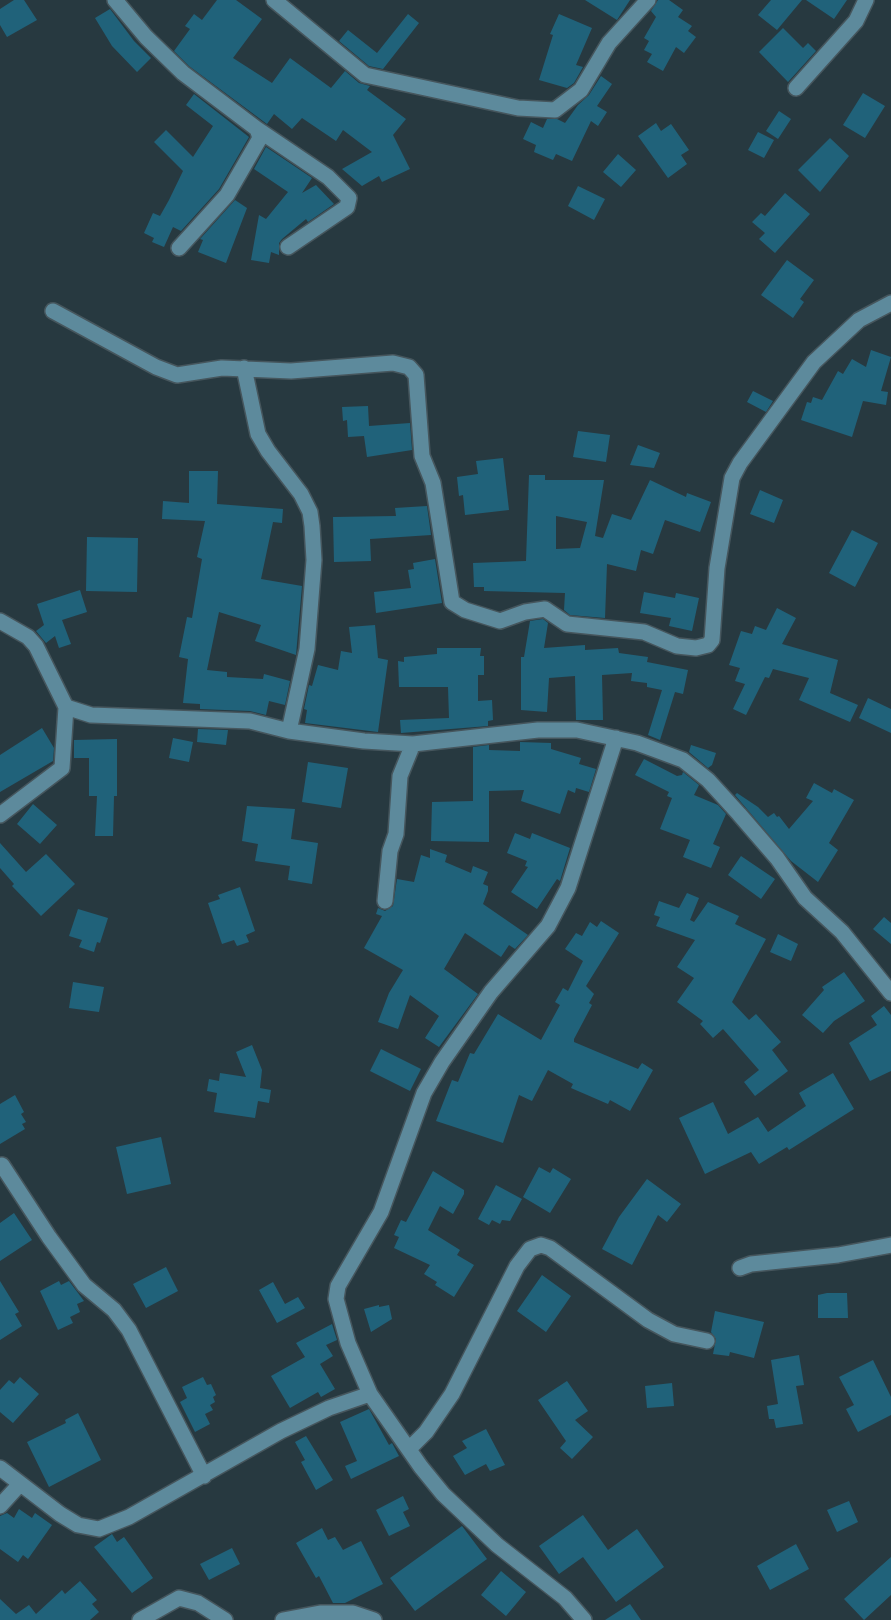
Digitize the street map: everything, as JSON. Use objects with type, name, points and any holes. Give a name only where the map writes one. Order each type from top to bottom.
[{"type":"street","points":[[115,0],[146,37],[183,73],[257,129],[328,177],[349,198],[347,207],[288,248]]},
{"type":"street","points":[[274,0],[365,75],[518,108],[555,110],[581,90],[609,43],[648,0]]},
{"type":"street","points":[[796,88],[856,21],[866,0]]},
{"type":"street","points":[[179,248],[227,195],[260,138],[257,129]]},
{"type":"street","points":[[53,311],[177,375],[222,368],[300,370],[393,363],[409,367],[416,375],[422,456],[433,483],[450,599],[456,606],[500,621],[525,612],[545,609],[567,624],[644,632],[677,646],[696,648],[708,645],[712,640],[717,568],[732,478],[740,463],[814,362],[859,320],[891,303]]},
{"type":"street","points":[[244,368],[258,434],[268,451],[302,494],[310,512],[312,526],[314,560],[307,649],[289,731]]},
{"type":"street","points":[[0,621],[11,626],[36,646],[66,707],[62,768],[0,815]]},
{"type":"street","points":[[66,707],[91,715],[250,722],[289,731],[364,741],[413,744],[538,730],[578,730],[616,738],[683,760],[708,780],[777,858],[805,898],[842,932],[891,993]]},
{"type":"street","points":[[584,1620],[566,1598],[497,1545],[443,1494],[370,1394],[358,1371],[339,1316],[336,1299],[338,1286],[381,1212],[424,1093],[442,1062],[491,993],[548,926],[568,888],[616,738]]},
{"type":"street","points":[[385,901],[390,851],[396,834],[400,776],[413,744]]},
{"type":"street","points":[[2,1165],[49,1237],[84,1285],[114,1310],[129,1330],[204,1476]]},
{"type":"street","points":[[409,1449],[426,1432],[452,1394],[517,1266],[530,1249],[541,1245],[550,1248],[648,1320],[674,1334],[707,1341]]},
{"type":"street","points":[[740,1268],[751,1264],[838,1255],[891,1245]]},
{"type":"street","points":[[0,1468],[78,1525],[99,1528],[129,1517],[281,1431],[329,1408],[370,1394]]},
{"type":"street","points":[[0,1506],[20,1484]]},
{"type":"street","points":[[140,1620],[179,1598],[198,1603],[225,1620]]},
{"type":"street","points":[[283,1620],[320,1613],[353,1613],[374,1620]]},
{"type":"building","points":[[14,0],[24,0],[37,20],[7,37],[0,25],[0,9]]},
{"type":"building","points":[[217,0],[236,0],[262,19],[233,58],[272,83],[290,58],[331,88],[345,71],[359,83],[370,86],[367,90],[406,119],[393,135],[410,169],[382,182],[379,176],[362,186],[342,169],[372,152],[343,130],[336,141],[302,118],[292,129],[274,114],[267,124],[189,66],[174,51],[190,29],[185,26],[194,14],[202,20]]},
{"type":"building","points":[[585,0],[630,0],[617,20]]},
{"type":"building","points":[[658,0],[669,0],[683,10],[678,17],[692,26],[688,31],[696,37],[684,53],[676,47],[663,71],[647,62],[652,54],[644,50],[649,41],[644,38],[656,17],[651,11]]},
{"type":"building","points":[[771,0],[802,0],[777,30],[758,15]]},
{"type":"building","points":[[806,0],[847,0],[834,19]]},
{"type":"building","points":[[110,9],[134,41],[151,58],[137,72],[112,46],[95,18]]},
{"type":"building","points":[[408,14],[419,23],[383,69],[369,66],[339,41],[348,30],[377,53]]},
{"type":"building","points":[[559,14],[592,28],[576,65],[583,67],[574,83],[567,88],[539,80],[553,35],[550,34]]},
{"type":"building","points":[[783,28],[803,48],[808,43],[816,51],[788,82],[759,52]]},
{"type":"building","points":[[601,76],[612,84],[597,106],[607,112],[598,126],[591,121],[572,161],[556,154],[553,160],[534,152],[536,145],[523,139],[531,122],[543,128],[547,119],[557,119],[565,123],[578,105],[589,95]]},
{"type":"building","points":[[863,93],[885,106],[865,138],[843,125]]},
{"type":"building","points":[[194,94],[249,137],[219,189],[181,231],[173,227],[164,247],[152,242],[154,238],[144,233],[153,213],[160,216],[183,171],[154,142],[166,130],[193,157],[213,126],[186,105]]},
{"type":"building","points":[[779,111],[791,119],[778,139],[766,131]]},
{"type":"building","points":[[656,123],[661,131],[671,124],[689,150],[681,155],[687,164],[668,178],[638,136]]},
{"type":"building","points":[[758,132],[774,140],[764,158],[748,150]]},
{"type":"building","points":[[830,138],[849,156],[820,192],[798,170]]},
{"type":"building","points":[[266,147],[312,178],[302,193],[316,185],[334,204],[308,222],[306,219],[282,239],[279,243],[279,255],[271,252],[269,263],[251,260],[259,215],[266,219],[288,192],[254,169]]},
{"type":"building","points":[[618,154],[636,170],[621,187],[603,172]]},
{"type":"building","points":[[578,186],[605,199],[594,220],[568,206]]},
{"type":"building","points":[[785,193],[810,214],[775,253],[759,239],[765,233],[752,222],[761,213],[765,216]]},
{"type":"building","points":[[235,200],[247,208],[226,263],[198,252],[203,240],[200,239]]},
{"type":"building","points":[[787,260],[814,280],[800,299],[804,302],[793,318],[761,295]]},
{"type":"building","points":[[871,350],[891,357],[881,391],[888,392],[886,405],[863,401],[852,437],[801,420],[807,402],[811,403],[813,397],[822,400],[838,371],[843,374],[852,359],[866,367]]},
{"type":"building","points":[[753,391],[773,401],[766,412],[747,402]]},
{"type":"building","points":[[368,406],[369,426],[410,423],[412,450],[367,457],[364,436],[348,437],[347,420],[343,421],[342,407]]},
{"type":"building","points":[[578,431],[610,435],[606,462],[573,457]]},
{"type":"building","points":[[638,445],[660,453],[654,468],[630,465]]},
{"type":"building","points":[[503,458],[509,510],[465,515],[463,495],[459,496],[457,477],[478,474],[476,461]]},
{"type":"building","points":[[189,471],[218,471],[217,504],[283,509],[282,523],[273,522],[261,579],[302,586],[296,655],[255,641],[261,625],[219,612],[207,670],[227,672],[227,677],[263,679],[264,674],[290,681],[285,705],[269,701],[266,715],[250,711],[200,709],[200,704],[183,703],[188,659],[179,657],[187,617],[192,618],[202,559],[197,557],[205,521],[162,519],[163,501],[189,503]]},
{"type":"building","points":[[529,475],[545,475],[545,480],[604,480],[595,536],[603,538],[612,514],[631,520],[650,480],[686,497],[687,493],[711,502],[700,532],[665,520],[653,554],[641,550],[636,571],[607,564],[605,618],[570,615],[564,610],[565,593],[484,591],[484,587],[474,587],[473,563],[526,561]],"holes":[[[556,516],[587,522],[580,548],[556,549]]]},
{"type":"building","points":[[760,490],[783,500],[774,523],[750,514]]},
{"type":"building","points":[[427,506],[431,535],[370,539],[371,561],[334,562],[333,517],[396,516],[395,508]]},
{"type":"building","points":[[852,530],[878,543],[855,587],[829,573]]},
{"type":"building","points":[[87,537],[138,538],[137,592],[86,591]]},
{"type":"building","points":[[435,559],[442,603],[376,613],[374,592],[411,588],[408,570],[414,569],[413,563]]},
{"type":"building","points":[[80,590],[87,612],[62,620],[71,644],[59,648],[55,636],[46,643],[36,631],[44,625],[37,604]]},
{"type":"building","points":[[644,592],[675,598],[676,593],[699,598],[692,631],[669,626],[671,618],[640,613]]},
{"type":"building","points":[[777,608],[796,618],[782,644],[838,660],[830,693],[858,705],[850,722],[799,700],[809,678],[773,669],[769,678],[765,677],[746,715],[733,709],[745,684],[735,681],[740,668],[729,665],[741,631],[752,634],[755,626],[766,630]]},
{"type":"building","points":[[543,619],[548,623],[544,648],[585,645],[585,650],[618,648],[619,653],[648,657],[647,662],[688,670],[683,694],[675,692],[660,740],[648,735],[662,690],[647,687],[647,683],[631,681],[632,673],[602,675],[603,720],[576,720],[575,676],[549,678],[547,712],[521,710],[521,657],[524,657],[530,621]]},
{"type":"building","points":[[375,625],[378,658],[388,660],[378,732],[305,723],[307,710],[304,709],[309,685],[312,686],[318,665],[338,670],[341,651],[352,653],[349,627]]},
{"type":"building","points":[[437,648],[481,648],[480,656],[484,656],[484,675],[478,675],[478,701],[492,700],[493,720],[488,721],[488,726],[401,733],[400,720],[449,718],[448,687],[399,687],[398,661],[404,662],[404,657],[437,654]]},
{"type":"building","points":[[868,698],[891,709],[891,733],[859,718]]},
{"type":"building","points":[[42,728],[54,748],[53,761],[0,792],[0,755]]},
{"type":"building","points":[[198,729],[228,730],[226,745],[197,742]]},
{"type":"building","points":[[173,738],[193,742],[189,762],[169,758]]},
{"type":"building","points":[[117,739],[117,796],[114,796],[113,836],[95,836],[97,796],[89,796],[89,758],[74,758],[74,740]]},
{"type":"building","points":[[520,742],[551,743],[551,749],[581,758],[579,764],[596,769],[589,792],[576,788],[575,793],[568,790],[560,814],[521,801],[524,790],[489,791],[489,842],[431,841],[432,802],[473,801],[473,747],[489,745],[489,750],[520,751]]},
{"type":"building","points":[[691,745],[716,753],[712,765],[708,768],[689,752]]},
{"type":"building","points":[[644,759],[677,776],[682,775],[683,772],[699,785],[694,795],[718,805],[726,814],[713,844],[720,847],[711,868],[683,857],[690,840],[660,829],[672,798],[667,796],[669,792],[635,775]]},
{"type":"building","points":[[308,762],[348,768],[341,808],[302,802]]},
{"type":"building","points":[[814,783],[832,793],[834,789],[854,800],[829,843],[838,850],[818,882],[791,861],[735,795],[737,793],[758,807],[768,817],[774,813],[777,817],[779,816],[789,829],[813,801],[806,798]]},
{"type":"building","points":[[33,804],[57,825],[40,844],[17,824]]},
{"type":"building","points":[[247,806],[295,809],[291,839],[318,843],[312,884],[288,880],[290,866],[255,861],[258,844],[242,841]]},
{"type":"building","points":[[515,833],[530,839],[532,833],[570,848],[560,881],[557,879],[537,909],[511,892],[528,867],[525,866],[527,861],[507,853]]},
{"type":"building","points":[[0,843],[26,872],[46,854],[75,884],[41,916],[12,886],[14,884],[0,868]]},
{"type":"building","points":[[430,849],[447,855],[445,862],[471,873],[473,866],[488,872],[483,884],[488,886],[488,891],[483,904],[528,935],[515,949],[509,945],[501,957],[465,933],[444,969],[478,994],[439,1047],[425,1038],[439,1016],[410,995],[398,1029],[378,1022],[389,993],[403,970],[364,948],[382,916],[376,914],[378,908],[385,911],[393,906],[397,879],[414,882],[421,855],[430,858]]},
{"type":"building","points":[[741,856],[775,879],[761,899],[728,875]]},
{"type":"building","points":[[240,887],[255,931],[246,935],[249,942],[237,946],[234,940],[222,944],[208,903],[220,899],[218,895]]},
{"type":"building","points":[[687,893],[699,898],[690,920],[694,922],[708,902],[739,916],[735,924],[766,939],[732,1002],[749,1020],[756,1014],[781,1042],[772,1050],[788,1071],[755,1096],[744,1082],[759,1070],[723,1029],[713,1038],[700,1024],[703,1021],[677,1002],[694,978],[677,967],[695,940],[656,926],[660,917],[654,915],[659,901],[679,908]]},
{"type":"building","points":[[78,909],[108,918],[100,943],[97,942],[94,952],[79,947],[82,940],[69,936]]},
{"type":"building","points":[[884,917],[891,923],[891,944],[873,929]]},
{"type":"building","points":[[601,921],[619,933],[586,986],[594,994],[589,1003],[592,1005],[574,1042],[638,1069],[642,1063],[653,1070],[630,1111],[610,1100],[608,1104],[571,1088],[573,1084],[548,1070],[532,1101],[519,1095],[503,1143],[436,1121],[452,1080],[458,1082],[470,1053],[474,1054],[498,1014],[541,1040],[560,1005],[555,1002],[563,988],[568,991],[583,961],[565,949],[576,933],[582,936],[590,922],[597,927]]},
{"type":"building","points":[[778,934],[798,944],[791,961],[770,952]]},
{"type":"building","points":[[844,972],[865,1001],[834,1021],[823,1033],[802,1015],[824,990],[822,987]]},
{"type":"building","points":[[73,982],[104,987],[99,1012],[69,1008]]},
{"type":"building","points":[[884,1006],[891,1015],[891,1071],[870,1081],[849,1043],[877,1025],[871,1016]]},
{"type":"building","points":[[252,1045],[262,1070],[260,1088],[271,1090],[269,1103],[258,1101],[255,1118],[214,1112],[217,1093],[207,1091],[209,1079],[219,1081],[220,1073],[246,1077],[236,1052]]},
{"type":"building","points":[[381,1049],[421,1069],[410,1091],[370,1071]]},
{"type":"building","points":[[833,1073],[854,1109],[789,1150],[787,1147],[759,1164],[751,1152],[705,1174],[679,1118],[713,1102],[728,1134],[758,1117],[768,1132],[806,1106],[799,1093]]},
{"type":"building","points":[[15,1095],[24,1112],[21,1114],[26,1122],[22,1124],[25,1129],[0,1144],[0,1104]]},
{"type":"building","points":[[161,1137],[171,1184],[127,1194],[116,1147]]},
{"type":"building","points":[[539,1167],[550,1173],[553,1168],[571,1179],[550,1213],[523,1197]]},
{"type":"building","points":[[433,1171],[464,1190],[453,1214],[440,1206],[428,1230],[460,1250],[457,1255],[474,1265],[454,1297],[435,1285],[437,1282],[424,1274],[430,1265],[394,1248],[399,1237],[394,1235],[401,1220],[406,1222]]},
{"type":"building","points":[[647,1179],[681,1204],[667,1222],[658,1215],[632,1265],[602,1249],[619,1217]]},
{"type":"building","points":[[496,1185],[522,1199],[510,1221],[502,1220],[500,1224],[492,1220],[489,1225],[478,1219]]},
{"type":"building","points":[[14,1213],[32,1240],[0,1261],[0,1223]]},
{"type":"building","points":[[166,1267],[178,1291],[146,1308],[133,1284]]},
{"type":"building","points":[[542,1275],[571,1296],[546,1332],[517,1311]]},
{"type":"building","points":[[0,1281],[19,1312],[15,1314],[22,1326],[0,1340]]},
{"type":"building","points":[[59,1281],[61,1285],[69,1281],[84,1301],[77,1304],[80,1312],[70,1317],[73,1323],[58,1330],[40,1291]]},
{"type":"building","points":[[273,1282],[285,1304],[298,1297],[305,1308],[277,1323],[259,1290]]},
{"type":"building","points":[[847,1293],[848,1318],[818,1318],[818,1295]]},
{"type":"building","points":[[379,1305],[379,1307],[389,1305],[392,1319],[371,1332],[364,1309]]},
{"type":"building","points":[[715,1311],[764,1322],[754,1358],[730,1352],[729,1356],[713,1354],[716,1339],[711,1332]]},
{"type":"building","points":[[332,1324],[337,1340],[326,1345],[333,1356],[320,1364],[335,1389],[321,1397],[318,1392],[290,1408],[271,1376],[305,1357],[296,1343]]},
{"type":"building","points":[[799,1355],[804,1385],[796,1386],[803,1424],[776,1428],[774,1419],[769,1419],[767,1406],[778,1404],[771,1360]]},
{"type":"building","points":[[873,1360],[891,1397],[891,1415],[858,1432],[846,1409],[854,1405],[839,1377]]},
{"type":"building","points":[[20,1377],[39,1394],[13,1423],[0,1412],[0,1390],[9,1380],[14,1384]]},
{"type":"building","points":[[203,1377],[207,1385],[211,1384],[216,1395],[213,1397],[215,1402],[210,1405],[213,1410],[205,1414],[210,1424],[195,1432],[180,1402],[187,1398],[182,1387]]},
{"type":"building","points":[[567,1381],[588,1411],[575,1420],[593,1437],[572,1459],[560,1448],[566,1441],[538,1400]]},
{"type":"building","points":[[672,1383],[674,1406],[647,1408],[645,1386]]},
{"type":"building","points":[[369,1409],[389,1445],[392,1443],[399,1456],[351,1479],[345,1466],[357,1461],[340,1422]]},
{"type":"building","points":[[78,1413],[101,1460],[49,1487],[27,1442],[66,1423],[65,1420]]},
{"type":"building","points":[[486,1429],[505,1465],[490,1471],[486,1464],[465,1475],[453,1456],[467,1448],[462,1441]]},
{"type":"building","points":[[306,1436],[333,1480],[316,1490],[301,1462],[305,1460],[295,1442]]},
{"type":"building","points":[[403,1496],[409,1509],[403,1512],[410,1526],[389,1536],[376,1510]]},
{"type":"building","points":[[849,1501],[858,1522],[837,1532],[827,1510]]},
{"type":"building","points":[[19,1509],[32,1518],[35,1513],[52,1525],[28,1559],[23,1555],[18,1562],[0,1549],[0,1516],[7,1513],[14,1518]]},
{"type":"building","points":[[583,1515],[608,1550],[637,1529],[664,1567],[616,1602],[583,1557],[559,1574],[539,1546]]},
{"type":"building","points":[[462,1526],[487,1559],[415,1611],[390,1578]]},
{"type":"building","points":[[322,1528],[328,1540],[335,1537],[343,1550],[361,1541],[383,1584],[345,1603],[333,1603],[319,1576],[316,1578],[296,1543]]},
{"type":"building","points":[[112,1534],[117,1542],[124,1537],[153,1578],[132,1593],[94,1547]]},
{"type":"building","points":[[796,1544],[809,1569],[770,1590],[757,1566]]},
{"type":"building","points":[[232,1548],[240,1564],[209,1580],[200,1564]]},
{"type":"building","points":[[891,1557],[891,1595],[864,1620],[844,1599]]},
{"type":"building","points":[[501,1571],[526,1592],[506,1616],[481,1595]]},
{"type":"building","points":[[80,1581],[97,1600],[92,1604],[99,1612],[90,1620],[0,1620],[0,1599],[16,1614],[29,1605],[36,1614],[62,1590],[65,1594]]},
{"type":"building","points":[[630,1604],[641,1620],[605,1620]]}]
